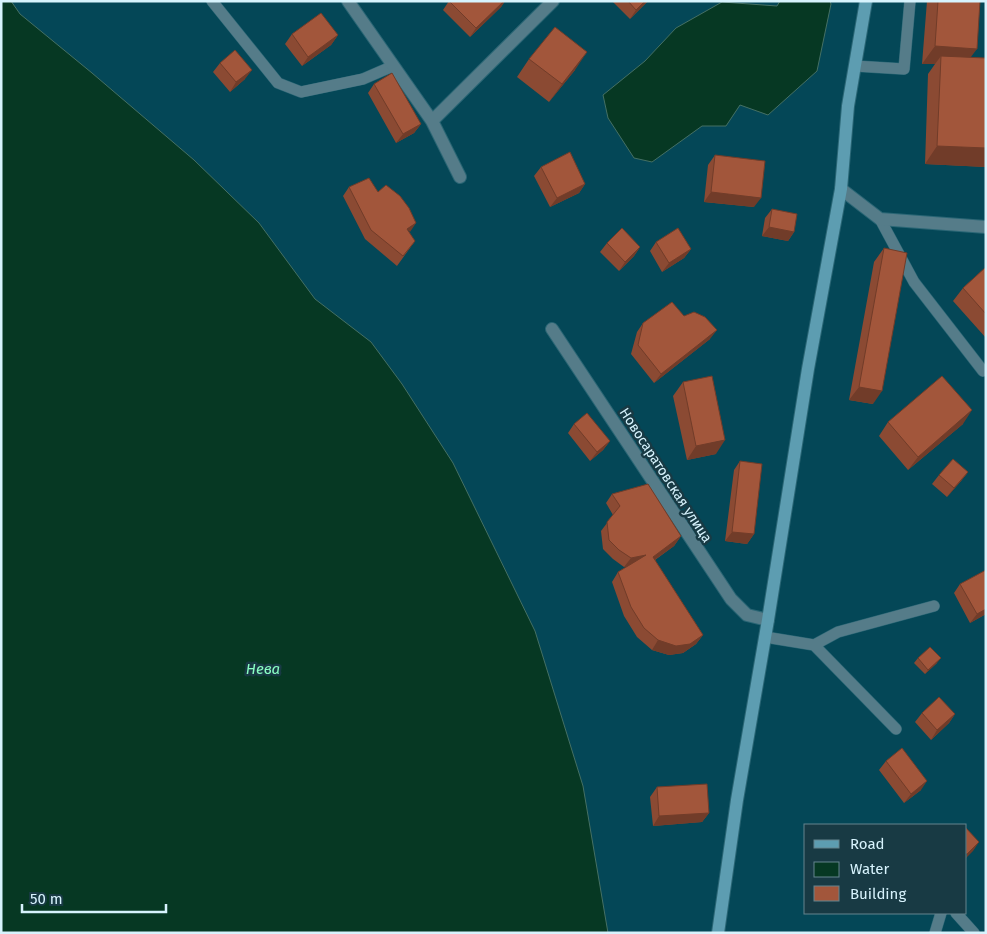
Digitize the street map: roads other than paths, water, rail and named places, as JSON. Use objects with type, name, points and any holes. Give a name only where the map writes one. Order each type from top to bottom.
[{"type":"main road","points":[[718,933],[737,800],[808,369],[840,189],[848,106],[866,1]]},
{"type":"street","points":[[348,1],[432,121],[460,177]]},
{"type":"street","points":[[432,121],[553,1]]},
{"type":"street","points":[[840,189],[880,219],[986,227]]},
{"type":"street","name":"Новосаратовская улица","points":[[552,330],[731,599],[747,615],[768,620]]},
{"type":"lane","points":[[212,1],[278,83],[300,92],[363,79],[393,66]]},
{"type":"lane","points":[[855,66],[904,69],[910,1]]},
{"type":"lane","points":[[880,219],[914,282],[983,371]]},
{"type":"lane","points":[[814,646],[838,632],[934,606]]},
{"type":"lane","points":[[765,637],[814,646],[896,730]]},
{"type":"lane","points":[[935,933],[941,914]]},
{"type":"lane","points":[[957,914],[974,933]]},
{"type":"water","name":"Нева","points":[[1,1],[11,1],[20,14],[194,160],[259,223],[315,299],[371,342],[402,384],[453,463],[535,631],[583,786],[608,933],[1,933]]},
{"type":"water","points":[[780,1],[830,1],[831,4],[817,71],[768,115],[740,105],[726,126],[702,126],[652,162],[634,158],[608,118],[603,95],[645,61],[676,28],[722,2],[777,6]]}]
